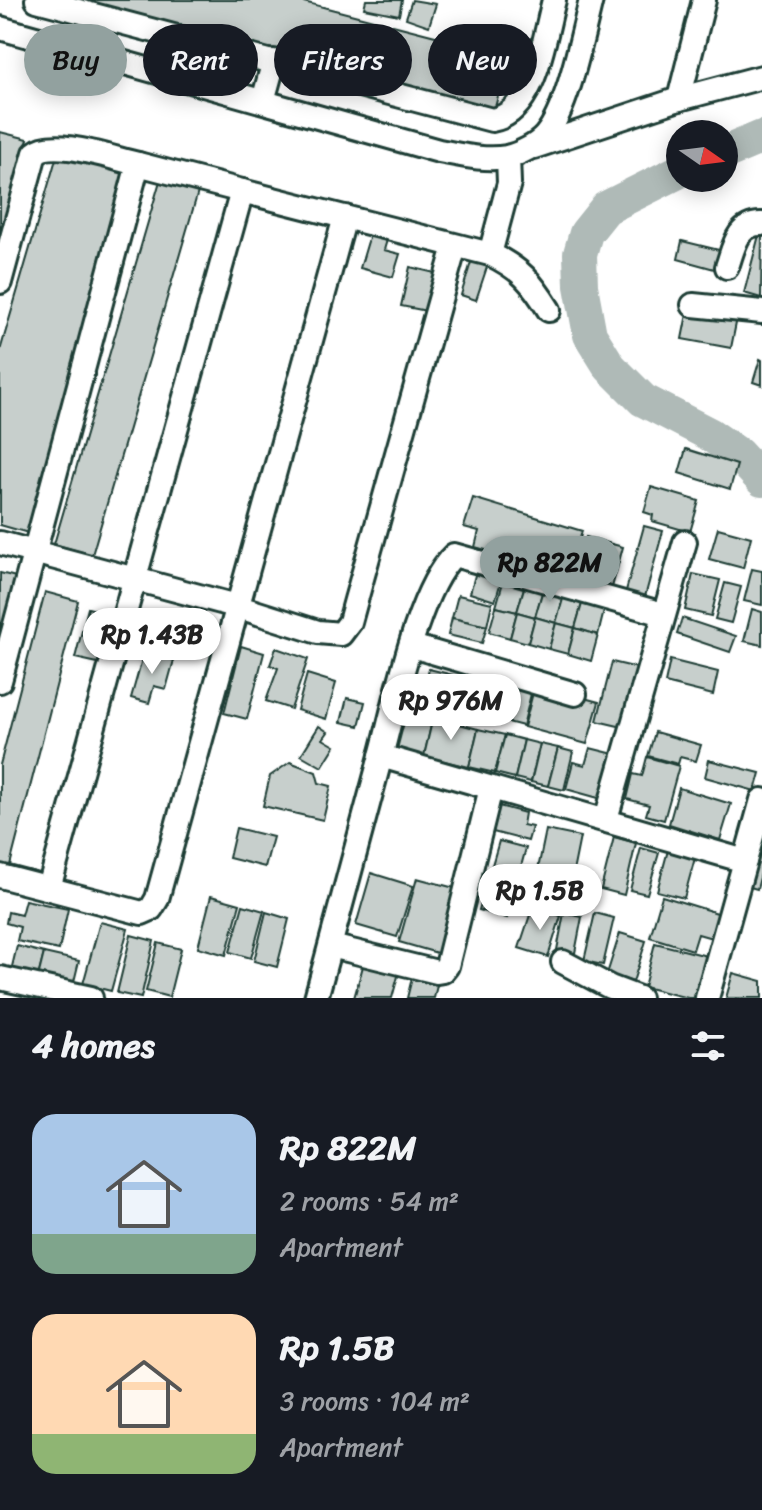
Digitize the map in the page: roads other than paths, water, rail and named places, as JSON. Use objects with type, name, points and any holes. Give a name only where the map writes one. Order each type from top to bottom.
[{"type":"street","points":[[30,24],[36,0],[274,61],[263,101]]},
{"type":"street","points":[[399,96],[474,117],[497,120],[508,116],[519,106],[529,89],[554,0]]},
{"type":"street","points":[[490,254],[518,152],[545,136],[566,94],[591,0]]},
{"type":"street","points":[[679,99],[704,0]]},
{"type":"street","points":[[0,28],[24,33]]},
{"type":"street","points":[[127,62],[439,151],[475,158],[518,152],[679,99],[762,77]]},
{"type":"street","points":[[0,282],[35,153],[42,139],[48,146],[138,164],[490,254],[517,267],[549,310]]},
{"type":"street","points":[[0,681],[138,164]]},
{"type":"street","points":[[49,888],[242,191]]},
{"type":"street","points":[[0,876],[142,913],[151,909],[157,899],[345,217]]},
{"type":"street","points":[[727,267],[741,230],[750,224],[762,224]]},
{"type":"street","points":[[0,543],[236,606],[330,635],[341,634],[350,622],[455,246]]},
{"type":"street","points":[[693,305],[762,312]]},
{"type":"street","points":[[606,819],[685,542]]},
{"type":"street","points":[[316,998],[427,594],[442,566],[454,555],[663,614]]},
{"type":"street","points":[[412,646],[575,694]]},
{"type":"street","points":[[381,756],[745,861]]},
{"type":"street","points":[[331,946],[443,971],[447,966],[491,788]]},
{"type":"street","points":[[707,998],[761,810]]},
{"type":"street","points":[[563,962],[610,987],[639,998]]},
{"type":"street","points":[[0,978],[91,998]]},
{"type":"waterway","points":[[738,147],[762,137]]},
{"type":"waterway","points":[[666,178],[606,208],[586,233],[580,254],[581,286],[590,335],[610,367],[643,400],[709,434],[738,454],[762,480]]}]
